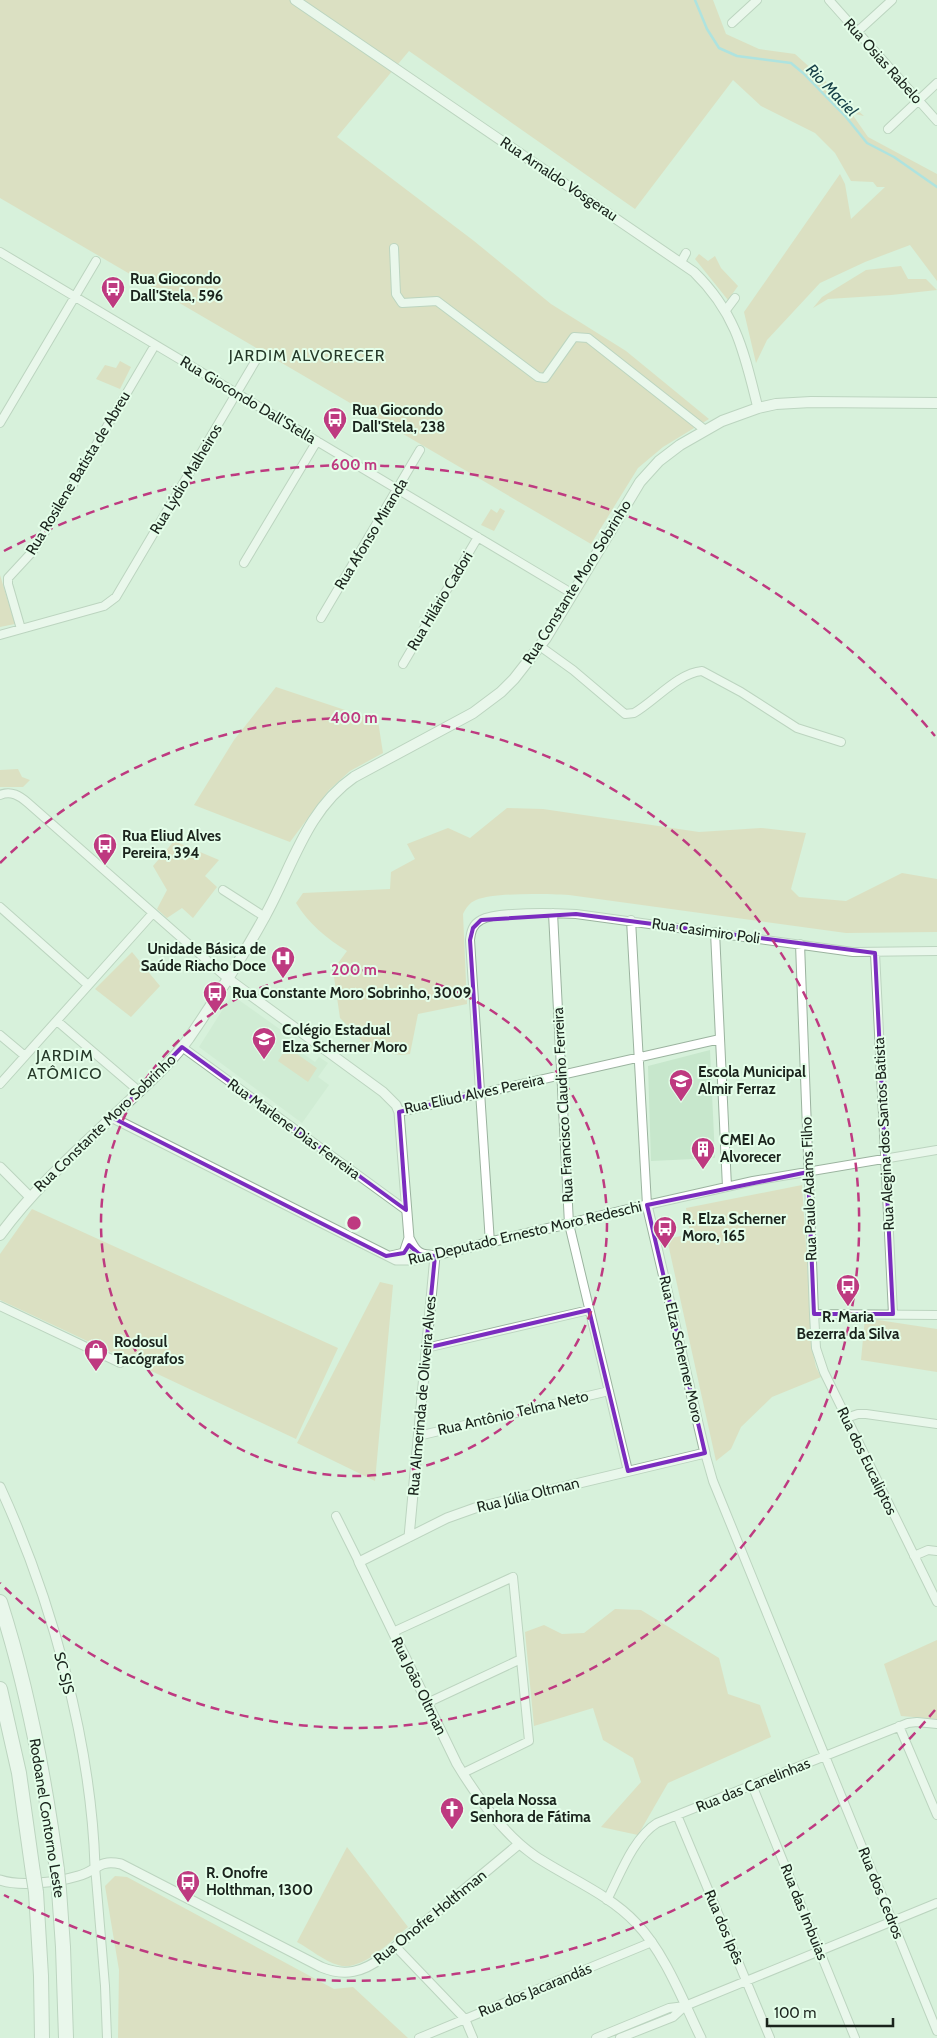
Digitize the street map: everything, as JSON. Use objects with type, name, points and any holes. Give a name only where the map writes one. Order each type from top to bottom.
[{"type":"highway","name":"Rodoanel Contorno Leste","points":[[0,1602],[16,1655],[37,1746],[57,1870],[64,1956],[66,2038]]},
{"type":"highway","name":"Rodoanel Contorno Leste","points":[[0,1689],[19,1773],[36,1892],[41,1976],[42,2038]]},
{"type":"main road","name":"Rua Constante Moro Sobrinho","points":[[0,1235],[30,1196],[140,1092],[182,1047],[264,917],[311,822],[336,791],[362,773],[454,724],[488,702],[514,680],[541,646],[640,482],[670,452],[722,421],[758,408],[776,404],[811,402],[937,403]]},
{"type":"street","name":"Rua Arnaldo Vosgerau","points":[[295,0],[681,262],[706,284],[726,310],[743,350],[758,408]]},
{"type":"street","points":[[732,23],[757,0]]},
{"type":"street","name":"Rua Osias Rabelo","points":[[829,0],[937,121]]},
{"type":"street","points":[[857,32],[892,0]]},
{"type":"street","points":[[888,129],[937,83]]},
{"type":"street","points":[[394,248],[396,294],[402,303],[437,301],[538,377],[545,378],[574,337],[588,338],[705,430]]},
{"type":"street","name":"Rua Giocondo Dall'Stella","points":[[0,252],[573,594]]},
{"type":"street","points":[[681,262],[686,253]]},
{"type":"street","points":[[0,423],[96,261]]},
{"type":"street","points":[[726,310],[735,298]]},
{"type":"street","name":"Rua Rosilene Batista de Abreu","points":[[21,629],[8,578],[42,537],[155,345]]},
{"type":"street","name":"Rua Lýdio Malheiros","points":[[21,629],[104,606],[116,597],[259,355]]},
{"type":"street","points":[[244,563],[317,441]]},
{"type":"street","name":"Rua Afonso Miranda","points":[[321,618],[420,450]]},
{"type":"street","name":"Rua Hilário Cadori","points":[[403,664],[478,537]]},
{"type":"street","points":[[0,635],[21,629]]},
{"type":"street","points":[[541,646],[625,714],[634,714],[681,679],[702,671],[741,692],[797,728],[841,742]]},
{"type":"street","name":"Rua Eliud Alves Pereira","points":[[0,795],[9,793],[28,802],[227,978],[383,1092],[396,1105],[399,1112],[720,1039]]},
{"type":"street","points":[[222,890],[264,917]]},
{"type":"street","points":[[0,907],[88,985]]},
{"type":"street","points":[[0,1084],[153,913]]},
{"type":"street","name":"Rua Casimiro Poli","points":[[480,1093],[470,934],[476,923],[485,919],[497,916],[553,913],[586,914],[853,952],[937,951]]},
{"type":"street","name":"Rua Francisco Claudino Ferreira","points":[[553,913],[568,1224],[628,1471]]},
{"type":"street","name":"Rua Elza Scherner Moro","points":[[631,920],[647,1205],[713,1482],[825,1756]]},
{"type":"street","points":[[715,932],[727,1187]]},
{"type":"street","name":"Rua Paulo Adams Filho","points":[[800,944],[814,1314]]},
{"type":"street","name":"Rua Alegina dos Santos Batista","points":[[876,953],[893,1314]]},
{"type":"street","points":[[56,1021],[140,1092]]},
{"type":"street","points":[[0,1035],[25,1056]]},
{"type":"street","name":"Rua Marlene Dias Ferreira","points":[[182,1047],[406,1210]]},
{"type":"street","points":[[480,1093],[490,1242]]},
{"type":"street","points":[[386,1256],[395,1257],[404,1253],[408,1238],[399,1112]]},
{"type":"street","name":"Rua Deputado Ernesto Moro Redeschi","points":[[113,1118],[386,1256],[406,1261],[435,1256],[727,1187],[937,1150]]},
{"type":"street","points":[[0,1167],[30,1196]]},
{"type":"street","points":[[408,1238],[420,1254],[435,1256]]},
{"type":"street","name":"Rua Almerinda de Oliveira Alves","points":[[409,1537],[435,1256]]},
{"type":"street","points":[[0,1306],[120,1363]]},
{"type":"street","points":[[426,1348],[589,1310]]},
{"type":"street","points":[[814,1314],[937,1314]]},
{"type":"street","name":"Rua dos Eucaliptos","points":[[814,1314],[818,1357],[937,1602]]},
{"type":"street","name":"Rua Antônio Telma Neto","points":[[418,1436],[609,1390]]},
{"type":"street","points":[[846,1418],[858,1414],[866,1414],[937,1424]]},
{"type":"street","name":"Rua Júlia Oltman","points":[[359,1562],[455,1515],[489,1504],[705,1453]]},
{"type":"street","name":"SC SJS","points":[[0,1487],[34,1572],[65,1674],[76,1719],[89,1792],[95,1866]]},
{"type":"street","name":"Rua João Oltman","points":[[336,1516],[462,1773],[498,1821],[519,1844]]},
{"type":"street","points":[[914,1556],[928,1550],[937,1551]]},
{"type":"street","points":[[393,1632],[513,1577],[529,1741],[462,1773]]},
{"type":"street","points":[[427,1703],[521,1659]]},
{"type":"street","name":"Rua das Canelinhas","points":[[607,1900],[643,1835],[657,1823],[900,1726],[917,1722],[937,1724]]},
{"type":"street","points":[[900,1726],[937,1815]]},
{"type":"street","name":"Rua dos Cedros","points":[[825,1756],[937,2031]]},
{"type":"street","name":"Rua das Imbuias","points":[[752,1785],[855,2038]]},
{"type":"street","name":"Rua dos Ipês","points":[[677,1815],[770,2038]]},
{"type":"street","points":[[519,1844],[607,1900],[635,1921],[652,1942],[701,2038]]},
{"type":"street","name":"Rua Onofre Holthman","points":[[0,1880],[14,1884],[66,1879],[79,1876],[95,1866],[112,1862],[130,1868],[329,1970],[347,1973],[358,1971],[374,1964],[519,1844]]},
{"type":"street","points":[[95,1866],[105,1986],[107,2038]]},
{"type":"street","points":[[596,2038],[669,2008],[685,2006],[937,1903]]},
{"type":"street","name":"Rua dos Jacarandás","points":[[419,2038],[652,1942]]},
{"type":"street","points":[[396,1946],[465,2019],[473,2038]]},
{"type":"street","points":[[620,2038],[673,2017],[685,2006]]},
{"type":"highlighted area","points":[[576,914],[875,953],[893,1314],[814,1314],[808,1172],[647,1205],[705,1453],[628,1471],[589,1310],[426,1348],[435,1256],[419,1254],[409,1245],[404,1253],[386,1256],[113,1118],[182,1047],[406,1210],[399,1112],[480,1093],[470,940],[473,928],[481,920]]},
{"type":"shaded area","points":[[0,0],[713,0],[726,34],[759,49],[795,54],[864,116],[842,111],[852,114],[868,137],[937,174],[937,281],[910,245],[865,262],[820,283],[767,340],[756,363],[744,312],[840,174],[845,184],[851,219],[885,187],[877,187],[873,182],[851,181],[835,153],[815,133],[761,106],[733,80],[635,209],[409,51],[337,137],[474,241],[551,304],[626,351],[709,419],[663,447],[638,468],[591,544],[0,198]]},
{"type":"shaded area","points":[[699,254],[708,261],[715,256],[721,268],[738,286],[728,300],[695,259]]},
{"type":"shaded area","points":[[901,266],[908,279],[926,279],[937,290],[828,299],[813,308],[822,297],[866,270]]},
{"type":"shaded area","points":[[120,361],[131,367],[120,389],[96,379],[105,365],[116,368]]},
{"type":"shaded area","points":[[500,508],[505,511],[494,531],[481,525],[491,509],[497,513]]},
{"type":"shaded area","points":[[0,575],[15,624],[0,627]]},
{"type":"shaded area","points":[[276,687],[378,721],[383,753],[350,771],[329,790],[290,842],[194,805],[234,740]]},
{"type":"shaded area","points":[[18,769],[22,777],[30,780],[23,787],[0,787],[0,770]]},
{"type":"shaded area","points":[[507,808],[543,809],[699,832],[761,828],[806,833],[791,889],[799,897],[846,901],[902,873],[937,879],[937,932],[846,933],[569,895],[522,894],[485,897],[471,903],[463,914],[467,1004],[418,1014],[410,1054],[401,1055],[372,1051],[340,1018],[333,970],[347,951],[318,930],[296,903],[303,893],[390,889],[391,872],[415,859],[407,844],[448,828],[470,838]]},
{"type":"shaded area","points":[[174,841],[219,860],[205,876],[217,887],[193,918],[182,908],[167,918],[157,909],[167,890],[153,866]]},
{"type":"shaded area","points":[[132,952],[160,986],[131,1017],[95,989]]},
{"type":"shaded area","name":"Colégio Estadual Elza Scherner Moro","points":[[230,998],[236,998],[295,1040],[292,1046],[315,1062],[319,1057],[328,1063],[318,1077],[329,1085],[302,1123],[199,1047]]},
{"type":"shaded area","points":[[287,1047],[317,1068],[308,1082],[278,1061]]},
{"type":"shaded area","name":"Escola Municipal Almir Ferraz","points":[[710,1050],[715,1158],[651,1161],[648,1066]]},
{"type":"shaded area","points":[[802,1185],[813,1353],[816,1367],[821,1377],[772,1397],[741,1427],[731,1449],[716,1461],[667,1239],[690,1234],[686,1208]]},
{"type":"shaded area","points":[[32,1209],[338,1348],[296,1439],[0,1300],[0,1254]]},
{"type":"shaded area","points":[[380,1282],[393,1285],[375,1481],[297,1443]]},
{"type":"shaded area","points":[[865,1318],[937,1329],[937,1372],[861,1360]]},
{"type":"shaded area","points":[[615,1609],[641,1610],[719,1658],[728,1694],[760,1705],[771,1737],[668,1783],[638,1835],[601,1827],[641,1782],[633,1758],[603,1740],[593,1708],[534,1726],[525,1632],[544,1625],[562,1634],[584,1633]]},
{"type":"shaded area","points":[[937,1640],[937,1719],[901,1716],[884,1664]]},
{"type":"shaded area","points":[[347,1847],[408,1927],[376,1954],[366,1960],[347,1966],[328,1961],[297,1942]]},
{"type":"shaded area","points":[[115,1876],[127,1877],[334,1989],[353,1987],[408,2038],[118,2038],[119,1970],[105,1886]]},
{"type":"waterway","name":"Rio Maciel","points":[[695,0],[707,29],[719,48],[737,56],[791,63],[846,117],[867,143],[894,157],[937,187]]},
{"type":"place","name":"Rua Giocondo Dall'Stela, 596","points":[[113,309]]},
{"type":"place","name":"Rua Giocondo Dall'Stela, 238","points":[[335,440]]},
{"type":"place","name":"Rua Eliud Alves Pereira, 394","points":[[105,866]]},
{"type":"place","name":"Unidade Básica de Saúde Riacho Doce","points":[[283,979]]},
{"type":"place","name":"Rua Constante Moro Sobrinho, 3009","points":[[215,1014]]},
{"type":"place","name":"Colégio Estadual Elza Scherner Moro","points":[[264,1060]]},
{"type":"place","name":"Escola Municipal Almir Ferraz","points":[[681,1102]]},
{"type":"place","name":"CMEI Ao Alvorecer","points":[[703,1170]]},
{"type":"place","name":"R. Elza Scherner Moro, 165","points":[[665,1249]]},
{"type":"place","name":"R. Maria Bezerra da Silva","points":[[848,1307]]},
{"type":"place","name":"Rodosul Tacógrafos","points":[[96,1372]]},
{"type":"place","name":"Capela Nossa Senhora de Fátima","points":[[452,1830]]},
{"type":"place","name":"R. Onofre Holthman, 1300","points":[[188,1903]]},
{"type":"district","name":"JARDIM ALVORECER","points":[[307,355]]},
{"type":"district","name":"JARDIM ATÔMICO","points":[[65,1064]]}]
